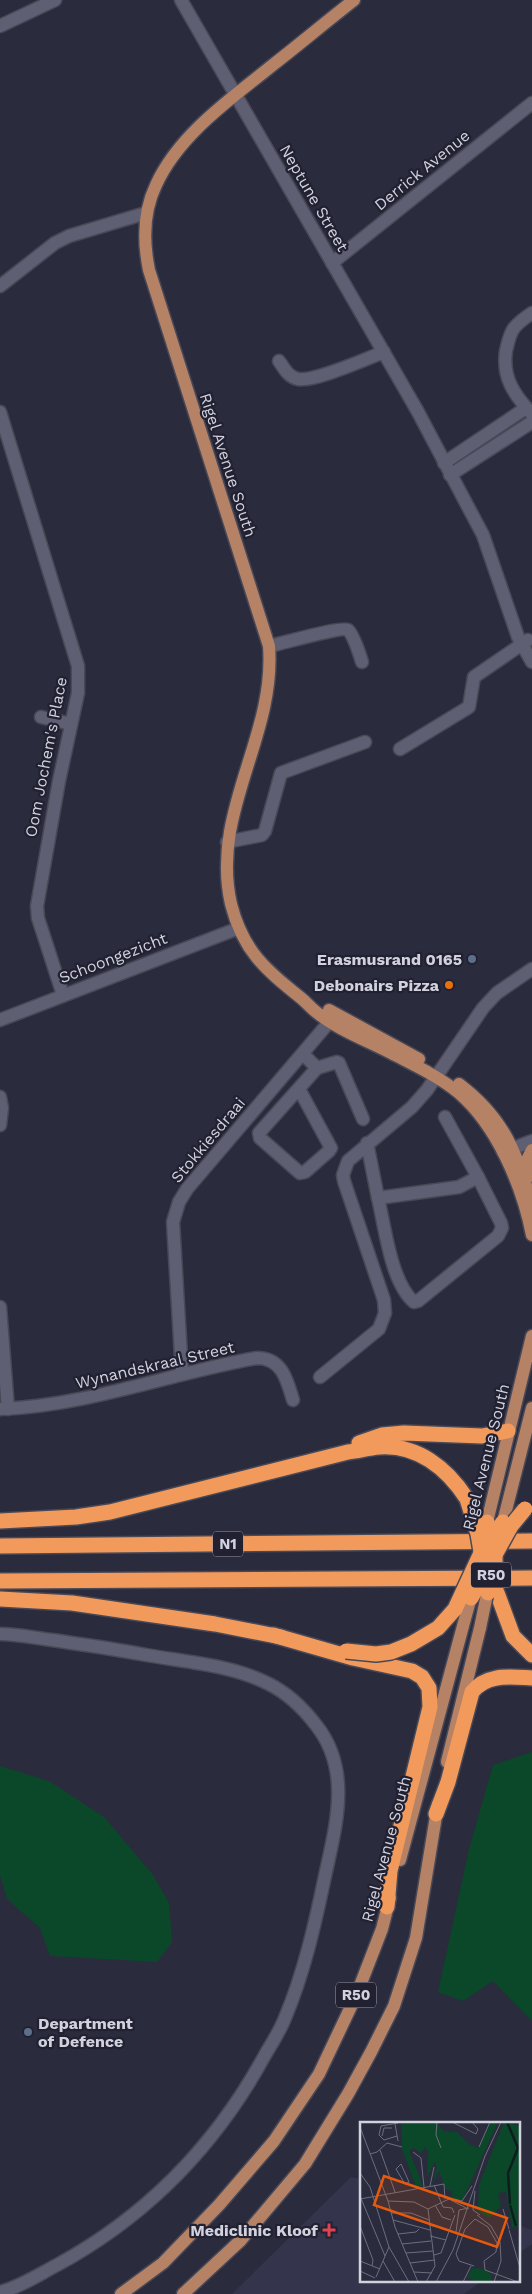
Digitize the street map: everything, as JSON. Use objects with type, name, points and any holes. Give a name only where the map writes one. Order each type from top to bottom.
[{"type":"highway","points":[[245,1479],[382,1435],[404,1433],[482,1436],[508,1431]]},
{"type":"highway","points":[[0,1521],[76,1517],[110,1512],[348,1452],[379,1447],[396,1447],[426,1457],[442,1468],[456,1482],[467,1499],[488,1556],[492,1592]]},
{"type":"highway","points":[[0,1599],[72,1603],[215,1624],[346,1651],[376,1654],[391,1652],[411,1644],[438,1628],[459,1603],[488,1556],[528,1505]]},
{"type":"highway","points":[[471,1598],[484,1575],[488,1556],[491,1539],[487,1522]]},
{"type":"highway","points":[[491,1539],[503,1522]]},
{"type":"highway","name":"N1","points":[[0,1546],[532,1541]]},
{"type":"highway","points":[[484,1575],[513,1636],[532,1655]]},
{"type":"highway","name":"N1","points":[[0,1581],[532,1578]]},
{"type":"highway","points":[[273,1635],[353,1658],[412,1672],[422,1677],[429,1688],[430,1707],[390,1871],[387,1907]]},
{"type":"highway","points":[[436,1814],[448,1782],[472,1692],[476,1686],[488,1679],[508,1677],[532,1678]]},
{"type":"main road","name":"Rigel Avenue South","points":[[354,0],[236,94],[178,150],[155,185],[146,213],[145,240],[149,270],[269,646],[266,702],[227,842],[226,878],[239,928],[252,952],[268,972],[302,998],[315,1011],[371,1031],[476,1097],[490,1111],[508,1150],[532,1235]]},
{"type":"main road","name":"Rigel Avenue South","points":[[508,1150],[521,1168],[532,1205]]},
{"type":"main road","points":[[532,1150],[527,1160],[527,1172],[532,1197]]},
{"type":"main road","name":"Rigel Avenue South","points":[[488,1556],[487,1522],[532,1336]]},
{"type":"main road","name":"Rigel Avenue South","points":[[121,2294],[169,2256],[219,2205],[274,2141],[319,2074],[356,1996],[382,1929],[471,1598],[503,1522],[532,1408]]},
{"type":"main road","name":"R50","points":[[183,2294],[240,2240],[305,2164],[348,2094],[394,2006],[413,1947],[451,1740],[480,1628],[492,1592]]},
{"type":"street","points":[[0,26],[55,0]]},
{"type":"street","name":"Neptune Street","points":[[181,0],[450,467],[490,543],[532,662]]},
{"type":"street","name":"Derrick Avenue","points":[[332,263],[532,103]]},
{"type":"street","points":[[0,286],[62,239],[82,230],[146,213]]},
{"type":"street","points":[[450,467],[529,411],[507,379],[505,358],[510,336],[519,323],[532,312]]},
{"type":"street","points":[[279,361],[288,374],[298,379],[314,378],[384,352]]},
{"type":"street","name":"Oom Jochem's Place","points":[[0,412],[77,658],[79,676],[78,693],[42,868],[37,906],[41,926],[63,995]]},
{"type":"street","points":[[450,467],[532,422]]},
{"type":"street","points":[[269,646],[317,633],[344,629],[350,633],[362,662]]},
{"type":"street","points":[[400,750],[469,707],[474,677],[527,644]]},
{"type":"street","points":[[41,717],[71,724]]},
{"type":"street","points":[[227,842],[262,835],[281,773],[365,742]]},
{"type":"street","name":"Schoongezicht","points":[[0,1020],[239,928]]},
{"type":"street","points":[[320,1377],[379,1329],[385,1313],[384,1300],[343,1175],[348,1161],[367,1143],[412,1107],[439,1074],[483,1008],[497,993],[532,969]]},
{"type":"street","name":"Stokkiesdraai","points":[[182,1373],[173,1222],[176,1211],[193,1182],[334,1018]]},
{"type":"street","points":[[303,1054],[317,1068]]},
{"type":"street","points":[[299,1089],[331,1148],[305,1172],[300,1173],[260,1138],[259,1133],[317,1068],[339,1063],[363,1119]]},
{"type":"street","points":[[0,1097],[2,1108],[0,1125]]},
{"type":"street","points":[[367,1143],[393,1264],[407,1296],[414,1302],[418,1301],[498,1236],[502,1228],[501,1222],[478,1176],[445,1117]]},
{"type":"street","points":[[508,1150],[532,1141]]},
{"type":"street","points":[[378,1198],[459,1187],[478,1176]]},
{"type":"street","points":[[0,1307],[4,1409]]},
{"type":"street","name":"Wynandskraal Street","points":[[4,1409],[46,1406],[182,1373],[251,1359],[270,1360],[280,1368],[293,1400]]},
{"type":"street","points":[[0,1634],[107,1648],[201,1664],[247,1674],[268,1683],[284,1693],[302,1709],[328,1742],[334,1758],[339,1802],[323,1885],[302,1975],[284,2020],[256,2071],[231,2110],[203,2149],[146,2205],[111,2233],[28,2281],[0,2292]]},
{"type":"shaded area","name":"Mediclinic Kloof","points":[[351,2177],[360,2179],[360,2282],[480,2282],[464,2294],[232,2294]]},
{"type":"shaded area","points":[[520,2226],[532,2230],[532,2244],[520,2253]]},
{"type":"green space","points":[[532,1752],[532,2021],[493,1981],[463,2001],[438,1992],[469,1849],[493,1765]]},
{"type":"green space","points":[[0,1766],[49,1781],[104,1817],[153,1875],[169,1903],[172,1942],[157,1962],[50,1956],[40,1928],[7,1899],[0,1875]]},
{"type":"place","name":"Erasmusrand 0165","points":[[472,959]]},
{"type":"place","name":"Debonairs Pizza","points":[[449,985]]},
{"type":"place","name":"Department of Defence","points":[[28,2032]]},
{"type":"place","name":"Mediclinic Kloof","points":[[329,2230]]}]
